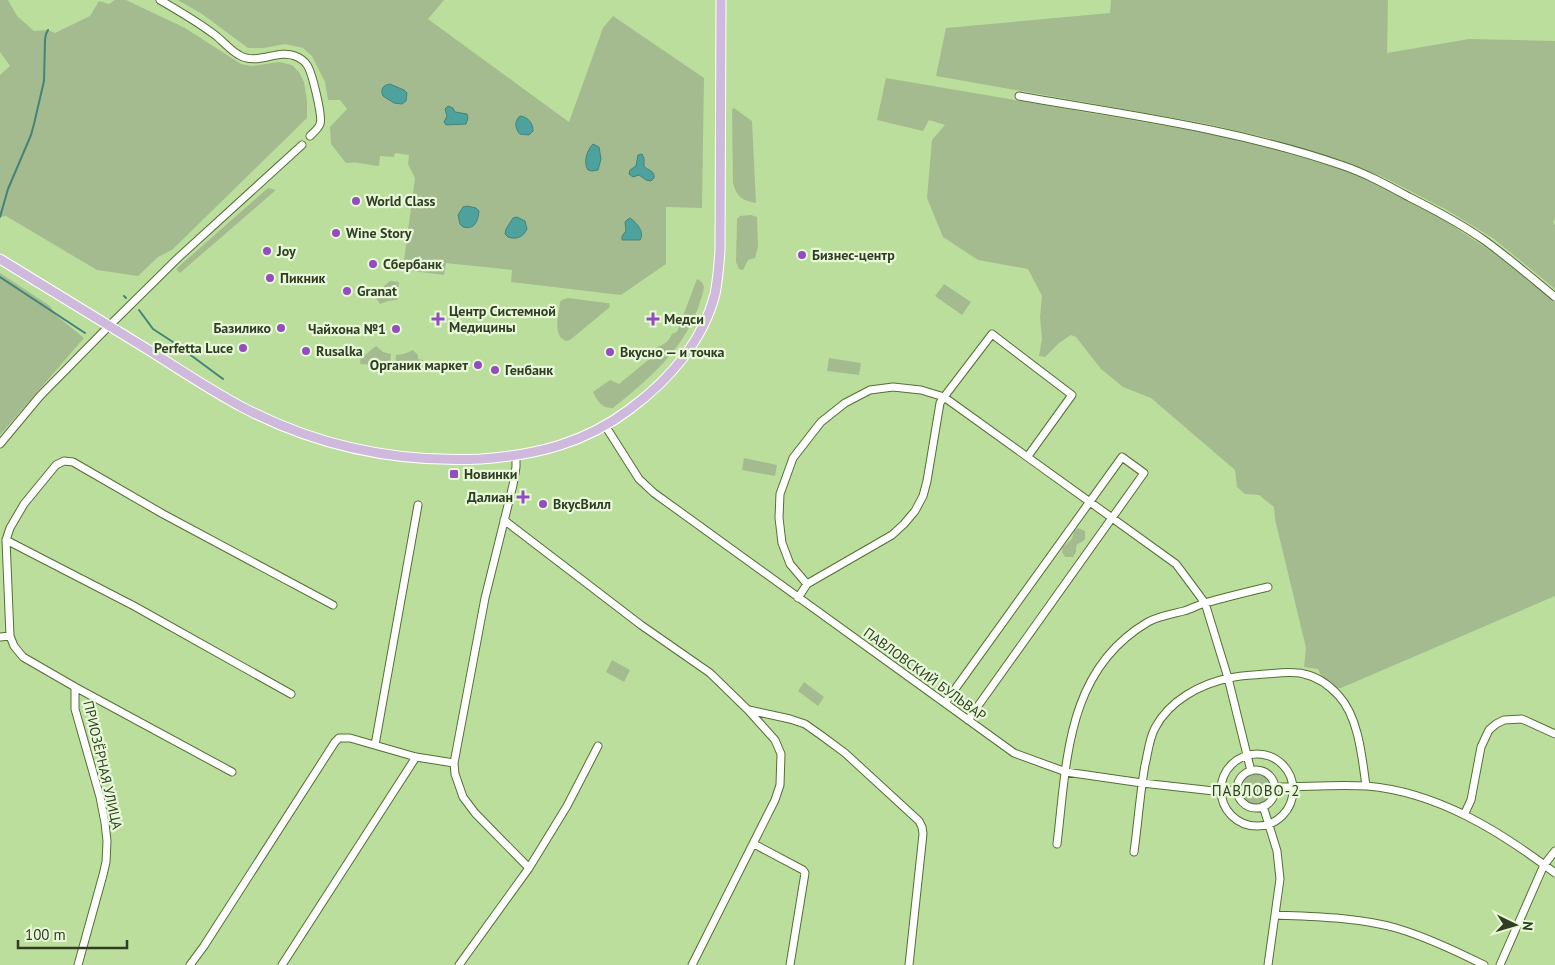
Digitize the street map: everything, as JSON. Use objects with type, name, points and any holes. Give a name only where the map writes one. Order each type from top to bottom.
[{"type":"main road","points":[[0,259],[242,407],[300,434],[360,450],[401,457],[453,460],[516,456],[566,444],[606,427],[642,400],[679,364],[703,326],[714,295],[718,273],[720,241],[721,0]]},
{"type":"street","points":[[160,0],[199,23],[224,41],[239,55],[252,59],[282,54],[291,55],[306,62],[314,81],[321,119],[319,126],[310,136]]},
{"type":"street","points":[[1019,96],[1207,129],[1270,144],[1342,165],[1384,183],[1441,213],[1483,239],[1555,297]]},
{"type":"street","points":[[0,444],[40,396],[109,326],[179,258],[302,145]]},
{"type":"street","points":[[798,598],[808,584],[892,535],[915,510],[923,496],[927,481],[940,403],[992,334],[1072,395],[1028,456]]},
{"type":"street","points":[[808,584],[790,564],[782,543],[779,518],[780,494],[793,458],[821,422],[845,404],[870,390],[893,387],[921,390],[944,397],[1176,564],[1205,603],[1228,678],[1251,771]]},
{"type":"street","name":"ПАВЛОВСКИЙ БУЛЬВАР","points":[[606,427],[639,479],[654,494],[1014,753],[1066,772],[1142,783],[1220,791],[1237,790]]},
{"type":"street","points":[[516,456],[514,478],[485,598],[454,763],[455,774],[463,797],[475,813],[529,868]]},
{"type":"street","points":[[945,703],[1122,457],[1144,473],[968,720]]},
{"type":"street","points":[[232,772],[23,657],[14,646],[10,636],[6,540],[10,528],[24,504],[56,464],[64,461],[73,462],[163,514],[333,605]]},
{"type":"street","points":[[375,745],[418,505]]},
{"type":"street","points":[[504,520],[641,625],[710,673],[776,740],[781,754],[782,769],[775,800],[692,965]]},
{"type":"street","points":[[6,540],[134,606],[291,694]]},
{"type":"street","points":[[1057,844],[1075,719],[1092,678],[1108,655],[1126,637],[1149,621],[1205,603],[1268,587]]},
{"type":"street","points":[[0,637],[10,636]]},
{"type":"street","points":[[1134,852],[1142,783],[1148,750],[1155,728],[1167,712],[1188,694],[1228,678],[1287,672],[1302,673],[1315,677],[1327,685],[1341,698],[1355,725],[1366,786]]},
{"type":"street","name":"ПРИОЗЁРНАЯ УЛИЦА","points":[[75,687],[75,709],[100,797],[108,841],[106,862],[78,965]]},
{"type":"street","points":[[748,710],[790,719],[810,728],[845,753],[919,821],[923,834],[909,965]]},
{"type":"street","points":[[1464,815],[1471,800],[1480,747],[1489,730],[1504,720],[1522,719],[1555,734]]},
{"type":"street","points":[[190,965],[339,738],[375,745],[416,757],[454,763]]},
{"type":"street","points":[[459,965],[529,868],[567,806],[598,746]]},
{"type":"street","points":[[1259,754],[1272,757],[1283,764],[1290,774],[1294,787],[1288,810],[1280,819],[1269,825],[1258,827],[1236,820],[1228,813],[1222,802],[1220,791],[1221,782],[1230,765],[1247,755],[1259,754]]},
{"type":"street","points":[[282,965],[416,757]]},
{"type":"street","points":[[1258,770],[1270,775],[1275,787],[1272,799],[1263,806],[1256,808],[1243,802],[1237,790],[1241,778],[1251,771],[1258,770]]},
{"type":"street","points":[[1275,787],[1366,786],[1402,791],[1430,800],[1464,815],[1501,835],[1555,874]]},
{"type":"street","points":[[1263,806],[1277,851],[1280,880],[1268,965]]},
{"type":"street","points":[[754,844],[803,870],[805,873],[790,965]]},
{"type":"street","points":[[1500,965],[1544,865],[1555,851]]},
{"type":"street","points":[[1275,915],[1339,918],[1396,928],[1443,945],[1484,965]]},
{"type":"green space","points":[[0,0],[8,0],[17,16],[34,31],[48,30],[55,33],[90,16],[99,1],[109,4],[115,0],[126,0],[185,28],[241,64],[252,66],[279,62],[292,65],[299,72],[304,82],[307,118],[172,250],[158,257],[138,276],[97,270],[6,216],[0,217],[0,75],[10,66],[0,52]]},
{"type":"green space","points":[[178,0],[444,0],[428,19],[569,122],[603,28],[613,16],[704,78],[702,208],[666,207],[666,264],[621,295],[511,282],[512,270],[446,263],[444,275],[405,270],[403,268],[415,178],[408,164],[409,155],[395,153],[394,157],[380,156],[379,166],[346,163],[331,144],[330,127],[347,109],[340,100],[328,100],[325,82],[312,56],[303,48],[285,44],[264,48],[248,48],[202,14]]},
{"type":"green space","points":[[1111,0],[1388,0],[1387,53],[1469,39],[1555,41],[1555,219],[1553,222],[1555,225],[1555,289],[1494,239],[1447,210],[1385,178],[1343,161],[1272,139],[1208,124],[936,76],[946,28],[1110,13]]},
{"type":"green space","points":[[886,78],[1207,133],[1270,148],[1341,169],[1383,187],[1441,218],[1521,271],[1555,303],[1555,596],[1341,688],[1333,689],[1323,679],[1318,669],[1304,667],[1306,648],[1275,519],[1274,507],[1259,495],[1245,494],[1237,487],[1235,470],[1151,398],[1123,387],[1101,369],[1076,337],[1071,335],[1059,343],[1045,357],[1039,356],[1042,339],[1040,317],[1042,296],[1028,269],[978,260],[943,237],[927,198],[932,140],[945,125],[929,120],[923,131],[877,120]]},
{"type":"green space","points":[[734,108],[752,121],[756,203],[740,197],[733,183],[732,110]]},
{"type":"green space","points":[[268,188],[276,190],[180,273],[176,269]]},
{"type":"green space","points":[[751,215],[757,217],[758,247],[755,258],[748,260],[743,270],[739,269],[736,262],[737,219],[740,216]]},
{"type":"green space","points":[[0,273],[50,306],[57,316],[84,338],[0,435]]},
{"type":"green space","points":[[697,279],[703,283],[704,289],[694,319],[676,348],[653,374],[613,408],[603,406],[593,392],[610,380],[619,384],[658,352],[657,347],[664,344],[672,334],[677,332]]},
{"type":"green space","points":[[390,281],[399,282],[397,300],[380,304],[376,298],[377,292]]},
{"type":"green space","points":[[944,284],[971,302],[962,315],[935,296]]},
{"type":"green space","points":[[568,298],[609,303],[610,307],[570,340],[566,341],[559,334],[557,324],[560,302]]},
{"type":"green space","points":[[376,346],[383,352],[391,354],[390,366],[360,364],[361,354],[365,355]]},
{"type":"green space","points":[[413,350],[418,355],[418,359],[423,360],[422,370],[395,367],[396,355]]},
{"type":"green space","points":[[829,358],[861,363],[859,375],[827,371]]},
{"type":"green space","points":[[744,458],[777,465],[775,476],[742,470]]},
{"type":"green space","points":[[1078,528],[1085,531],[1085,539],[1077,544],[1073,557],[1065,557],[1062,552],[1063,547],[1072,539],[1074,531]]},
{"type":"green space","points":[[612,660],[630,670],[624,682],[606,672]]},
{"type":"green space","points":[[804,682],[824,697],[818,706],[798,691]]},
{"type":"green space","points":[[1256,774],[1267,778],[1271,789],[1267,800],[1256,804],[1245,800],[1241,789],[1245,778]]},
{"type":"water","points":[[390,84],[407,93],[406,101],[402,104],[394,103],[383,96],[383,88]]},
{"type":"water","points":[[448,106],[453,108],[455,112],[467,114],[466,124],[446,125],[444,122],[447,116],[445,109]]},
{"type":"water","points":[[520,116],[528,119],[531,123],[533,131],[529,135],[520,134],[517,130],[516,123]]},
{"type":"water","points":[[593,144],[599,147],[601,159],[598,170],[592,171],[588,170],[586,160],[587,153]]},
{"type":"water","points":[[642,154],[644,166],[653,173],[654,178],[651,181],[639,175],[633,177],[629,174],[630,170],[636,166],[638,155]]},
{"type":"water","points":[[463,207],[476,208],[479,211],[475,224],[467,228],[460,224],[458,215]]},
{"type":"water","points":[[517,217],[525,221],[527,229],[519,237],[508,237],[505,234],[506,229],[513,218]]},
{"type":"water","points":[[630,218],[638,225],[641,231],[640,240],[622,240],[622,236],[626,231],[625,222]]},
{"type":"waterway","points":[[0,217],[8,189],[34,124],[44,81],[45,40],[48,30]]},
{"type":"waterway","points":[[0,277],[85,333]]},
{"type":"waterway","points":[[139,310],[153,329],[223,379]]},
{"type":"place","name":"World Class","points":[[356,201]]},
{"type":"place","name":"Wine Story","points":[[336,233]]},
{"type":"place","name":"Joy","points":[[267,251]]},
{"type":"place","name":"Бизнес-центр","points":[[802,255]]},
{"type":"place","name":"Сбербанк","points":[[373,264]]},
{"type":"place","name":"Пикник","points":[[270,278]]},
{"type":"place","name":"Granat","points":[[347,291]]},
{"type":"place","name":"Центр Системной Медицины","points":[[438,319]]},
{"type":"place","name":"Медси","points":[[653,319]]},
{"type":"place","name":"Базилико","points":[[281,328]]},
{"type":"place","name":"Чайхона №1","points":[[396,329]]},
{"type":"place","name":"Perfetta Luce","points":[[243,348]]},
{"type":"place","name":"Rusalka","points":[[306,351]]},
{"type":"place","name":"Вкусно — и точка","points":[[610,352]]},
{"type":"place","name":"Органик маркет","points":[[478,365]]},
{"type":"place","name":"Генбанк","points":[[495,370]]},
{"type":"place","name":"Новинки","points":[[454,474]]},
{"type":"place","name":"Далиан","points":[[523,497]]},
{"type":"place","name":"ВкусВилл","points":[[543,504]]},
{"type":"district","name":"ПАВЛОВО-2","points":[[1256,790]]}]
